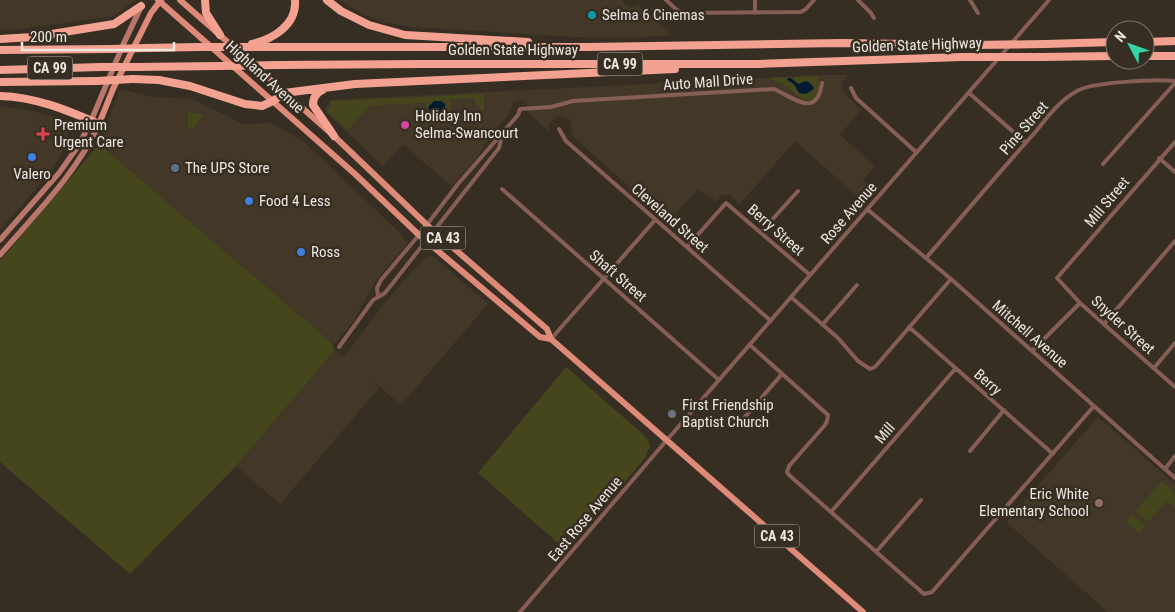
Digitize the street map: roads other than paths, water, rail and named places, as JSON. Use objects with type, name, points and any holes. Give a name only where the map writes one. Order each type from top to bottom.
[{"type":"highway","points":[[205,0],[206,13],[220,34]]},
{"type":"highway","points":[[257,45],[276,36],[289,24],[296,4],[295,0]]},
{"type":"highway","points":[[327,0],[341,11],[369,26],[405,35],[462,37],[587,47]]},
{"type":"highway","points":[[0,39],[114,24],[144,3]]},
{"type":"highway","points":[[1155,42],[1175,41]]},
{"type":"highway","name":"Golden State Highway","points":[[257,45],[587,47],[842,42],[973,45],[1105,42]]},
{"type":"highway","name":"CA 99","points":[[0,50],[238,47],[257,45]]},
{"type":"highway","name":"Golden State Highway","points":[[0,70],[278,65],[758,64],[962,57],[1105,56]]},
{"type":"highway","points":[[1155,56],[1175,56]]},
{"type":"highway","points":[[0,82],[159,80],[190,86],[245,104],[262,106],[274,101],[284,93],[387,82],[758,64]]},
{"type":"highway","points":[[329,88],[318,93],[313,105],[334,136]]},
{"type":"highway","points":[[0,96],[14,96],[45,103],[95,122]]},
{"type":"main road","name":"Highland Avenue","points":[[160,0],[355,174],[419,235]]},
{"type":"main road","points":[[95,122],[151,13],[160,0]]},
{"type":"main road","name":"Highland Avenue","points":[[180,0],[334,136]]},
{"type":"main road","name":"CA 43","points":[[334,136],[427,225],[548,329],[551,339]]},
{"type":"main road","name":"CA 43","points":[[419,235],[540,337],[551,339],[863,612]]},
{"type":"street","points":[[666,0],[684,14],[800,12],[806,10],[814,0]]},
{"type":"street","points":[[755,0],[755,13]]},
{"type":"street","points":[[858,0],[874,18]]},
{"type":"street","points":[[970,0],[978,13]]},
{"type":"street","name":"Rose Avenue","points":[[666,441],[1050,0]]},
{"type":"street","points":[[0,255],[76,166],[89,145],[95,122],[123,44],[144,3]]},
{"type":"street","points":[[1103,164],[1175,82]]},
{"type":"street","name":"Pine Street","points":[[926,258],[1066,98],[1084,87],[1096,84],[1175,82]]},
{"type":"street","name":"Auto Mall Drive","points":[[503,133],[518,115],[520,109],[551,107],[573,101],[774,89],[798,102],[811,104],[821,93],[822,83]]},
{"type":"street","points":[[851,88],[856,98],[916,152]]},
{"type":"street","points":[[969,92],[1026,142]]},
{"type":"street","points":[[0,240],[64,167],[95,122]]},
{"type":"street","name":"Cleveland Street","points":[[559,129],[564,140],[771,321]]},
{"type":"street","points":[[378,296],[377,288],[381,280],[458,184],[503,133]]},
{"type":"street","points":[[339,347],[373,300],[386,293],[427,242],[499,148],[503,133]]},
{"type":"street","name":"Mill Street","points":[[1057,278],[1175,142]]},
{"type":"street","points":[[1160,158],[1175,172]]},
{"type":"street","name":"Shaft Street","points":[[502,189],[719,380]]},
{"type":"street","points":[[761,232],[798,191]]},
{"type":"street","name":"Berry Street","points":[[687,247],[726,203],[810,275]]},
{"type":"street","name":"Mitchell Avenue","points":[[867,209],[951,279],[1175,478]]},
{"type":"street","points":[[551,339],[655,220]]},
{"type":"street","points":[[1104,324],[1175,241]]},
{"type":"street","name":"Snyder Street","points":[[1057,278],[1080,303],[1175,386]]},
{"type":"street","points":[[791,297],[823,324],[858,361],[870,369],[875,366],[951,279]]},
{"type":"street","points":[[823,324],[857,285]]},
{"type":"street","points":[[1032,351],[1080,303]]},
{"type":"street","name":"Berry","points":[[909,327],[1053,454]]},
{"type":"street","points":[[1154,368],[1175,343]]},
{"type":"street","points":[[750,345],[828,415],[828,421],[792,462],[787,472],[788,475],[922,593],[929,594],[1094,406]]},
{"type":"street","name":"Mill","points":[[831,512],[956,368]]},
{"type":"street","points":[[738,425],[782,374]]},
{"type":"street","points":[[970,451],[1004,410]]},
{"type":"street","name":"East Rose Avenue","points":[[520,612],[666,441]]},
{"type":"street","points":[[1165,469],[1175,456]]},
{"type":"street","points":[[876,552],[922,500]]},
{"type":"water","points":[[791,78],[798,84],[806,81],[814,89],[806,94],[799,93],[794,84],[787,80]]},
{"type":"water","points":[[434,101],[441,101],[445,104],[445,115],[443,118],[433,118],[428,107]]},
{"type":"place","name":"Selma 6 Cinemas","points":[[592,15]]},
{"type":"place","name":"Holiday Inn Selma-Swancourt","points":[[405,125]]},
{"type":"place","name":"Premium Urgent Care","points":[[43,134]]},
{"type":"place","name":"Valero","points":[[32,157]]},
{"type":"place","name":"The UPS Store","points":[[175,168]]},
{"type":"place","name":"Food 4 Less","points":[[249,201]]},
{"type":"place","name":"Ross","points":[[301,252]]},
{"type":"place","name":"First Friendship Baptist Church","points":[[672,414]]},
{"type":"place","name":"Eric White Elementary School","points":[[1099,503]]}]
